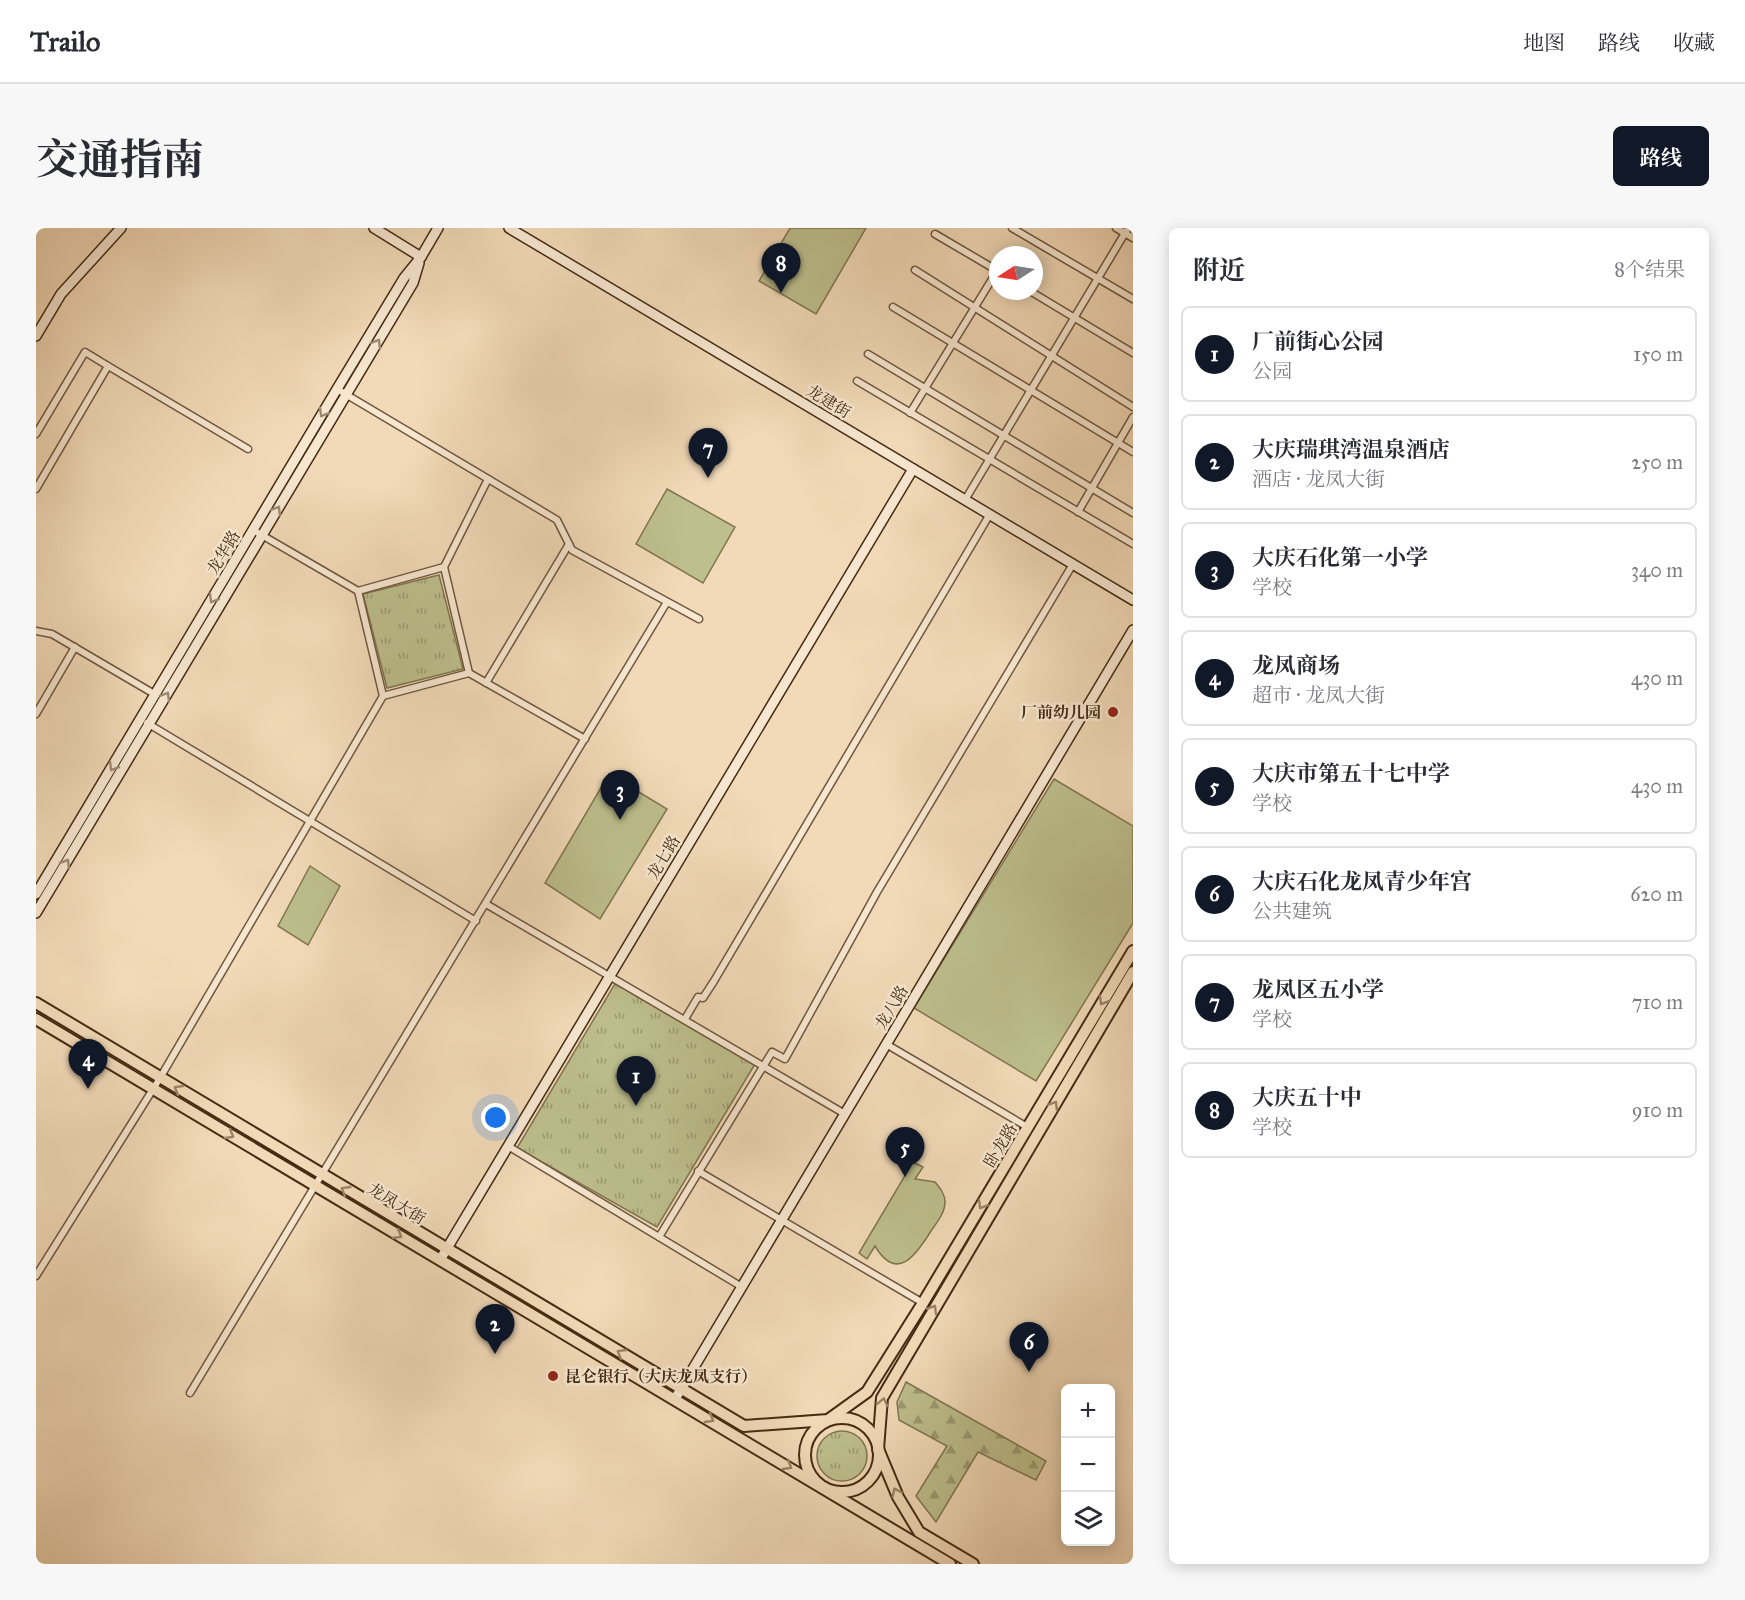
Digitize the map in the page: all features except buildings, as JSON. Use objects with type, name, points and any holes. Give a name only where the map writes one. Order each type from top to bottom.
[{"type":"main road","name":"卧龙路","points":[[878,1449],[882,1398],[1133,951]]},
{"type":"main road","name":"卧龙路","points":[[828,1420],[867,1392],[1133,972]]},
{"type":"main road","name":"龙凤大街","points":[[36,1003],[446,1250],[678,1394]]},
{"type":"main road","name":"龙凤大街","points":[[36,1019],[440,1260],[741,1430],[822,1486],[950,1564]]},
{"type":"main road","points":[[741,1430],[839,1417],[860,1422],[875,1439],[898,1497],[919,1532],[973,1564]]},
{"type":"main road","points":[[828,1420],[810,1434],[806,1445],[807,1469],[822,1486],[842,1492],[862,1486],[876,1470],[878,1449]]},
{"type":"street","points":[[36,336],[61,294],[121,228]]},
{"type":"street","points":[[36,913],[145,722],[258,533],[413,283],[421,257],[374,228]]},
{"type":"street","name":"龙华路","points":[[36,894],[145,722],[156,694],[258,533],[337,388],[404,278],[421,257],[438,228]]},
{"type":"street","name":"龙建街","points":[[509,228],[1133,600]]},
{"type":"street","points":[[1012,228],[1133,299]]},
{"type":"street","points":[[1116,228],[1127,231],[1133,238]]},
{"type":"street","points":[[965,500],[1127,231]]},
{"type":"street","points":[[935,234],[989,266]]},
{"type":"street","points":[[915,270],[1133,407]]},
{"type":"street","points":[[910,413],[989,285]]},
{"type":"street","points":[[1043,299],[1133,353]]},
{"type":"street","points":[[893,307],[1133,453]]},
{"type":"street","points":[[36,434],[85,352],[248,449]]},
{"type":"street","points":[[868,354],[1133,513]]},
{"type":"street","points":[[36,489],[108,366]]},
{"type":"street","points":[[857,381],[988,461],[1133,544]]},
{"type":"street","points":[[337,388],[557,520],[572,549],[699,619]]},
{"type":"street","points":[[1078,512],[1133,417]]},
{"type":"street","name":"龙七路","points":[[440,1260],[913,468]]},
{"type":"street","points":[[469,673],[444,567],[488,479]]},
{"type":"street","points":[[686,1019],[698,997],[703,998],[720,972],[990,514]]},
{"type":"street","points":[[258,533],[358,591],[444,567]]},
{"type":"street","points":[[486,683],[569,544]]},
{"type":"street","points":[[659,1237],[772,1052],[785,1059],[877,892],[1073,564]]},
{"type":"street","points":[[36,1276],[159,1078],[383,696],[358,591]]},
{"type":"street","points":[[190,1393],[317,1186],[667,602]]},
{"type":"street","name":"龙八路","points":[[678,1394],[1133,630]]},
{"type":"street","points":[[36,631],[52,634],[156,694]]},
{"type":"street","points":[[36,714],[75,647]]},
{"type":"street","points":[[383,696],[469,673],[585,739]]},
{"type":"street","points":[[145,722],[476,921]]},
{"type":"street","points":[[486,904],[610,974],[845,1114]]},
{"type":"street","points":[[886,1044],[1033,1130]]},
{"type":"street","points":[[508,1146],[742,1287]]},
{"type":"street","points":[[698,1171],[923,1304]]},
{"type":"green space","points":[[790,228],[866,228],[816,314],[759,281]]},
{"type":"green space","points":[[667,489],[735,527],[703,583],[636,544]]},
{"type":"green space","points":[[439,575],[463,669],[387,688],[363,594]]},
{"type":"green space","points":[[609,774],[667,809],[600,919],[545,883]]},
{"type":"green space","points":[[1054,779],[1133,826],[1133,923],[1036,1081],[914,1008]]},
{"type":"green space","points":[[310,866],[340,886],[308,945],[278,926]]},
{"type":"green space","points":[[616,982],[755,1064],[657,1227],[517,1148]]},
{"type":"green space","points":[[913,1162],[923,1167],[915,1179],[935,1182],[942,1191],[945,1206],[942,1214],[919,1249],[906,1261],[898,1264],[891,1263],[875,1246],[867,1259],[859,1253]]},
{"type":"green space","points":[[906,1382],[1046,1461],[1036,1480],[978,1452],[936,1522],[916,1496],[947,1446],[899,1420],[897,1402]]},
{"type":"green space","points":[[837,1431],[847,1431],[860,1438],[867,1451],[867,1461],[860,1474],[847,1481],[837,1481],[828,1477],[821,1470],[817,1461],[817,1451],[821,1442],[828,1435]]},
{"type":"place","name":"大庆五十中","points":[[781,293]]},
{"type":"place","name":"龙凤区五小学","points":[[708,478]]},
{"type":"place","name":"厂前幼儿园","points":[[1113,712]]},
{"type":"place","name":"大庆石化第一小学","points":[[620,820]]},
{"type":"place","name":"龙凤商场","points":[[88,1089]]},
{"type":"place","name":"厂前街心公园","points":[[636,1106]]},
{"type":"place","name":"大庆市第五十七中学","points":[[905,1177]]},
{"type":"place","name":"大庆瑞琪湾温泉酒店","points":[[495,1354]]},
{"type":"place","name":"大庆石化龙凤青少年宫","points":[[1029,1372]]},
{"type":"place","name":"昆仑银行（大庆龙凤支行）","points":[[553,1376]]}]
